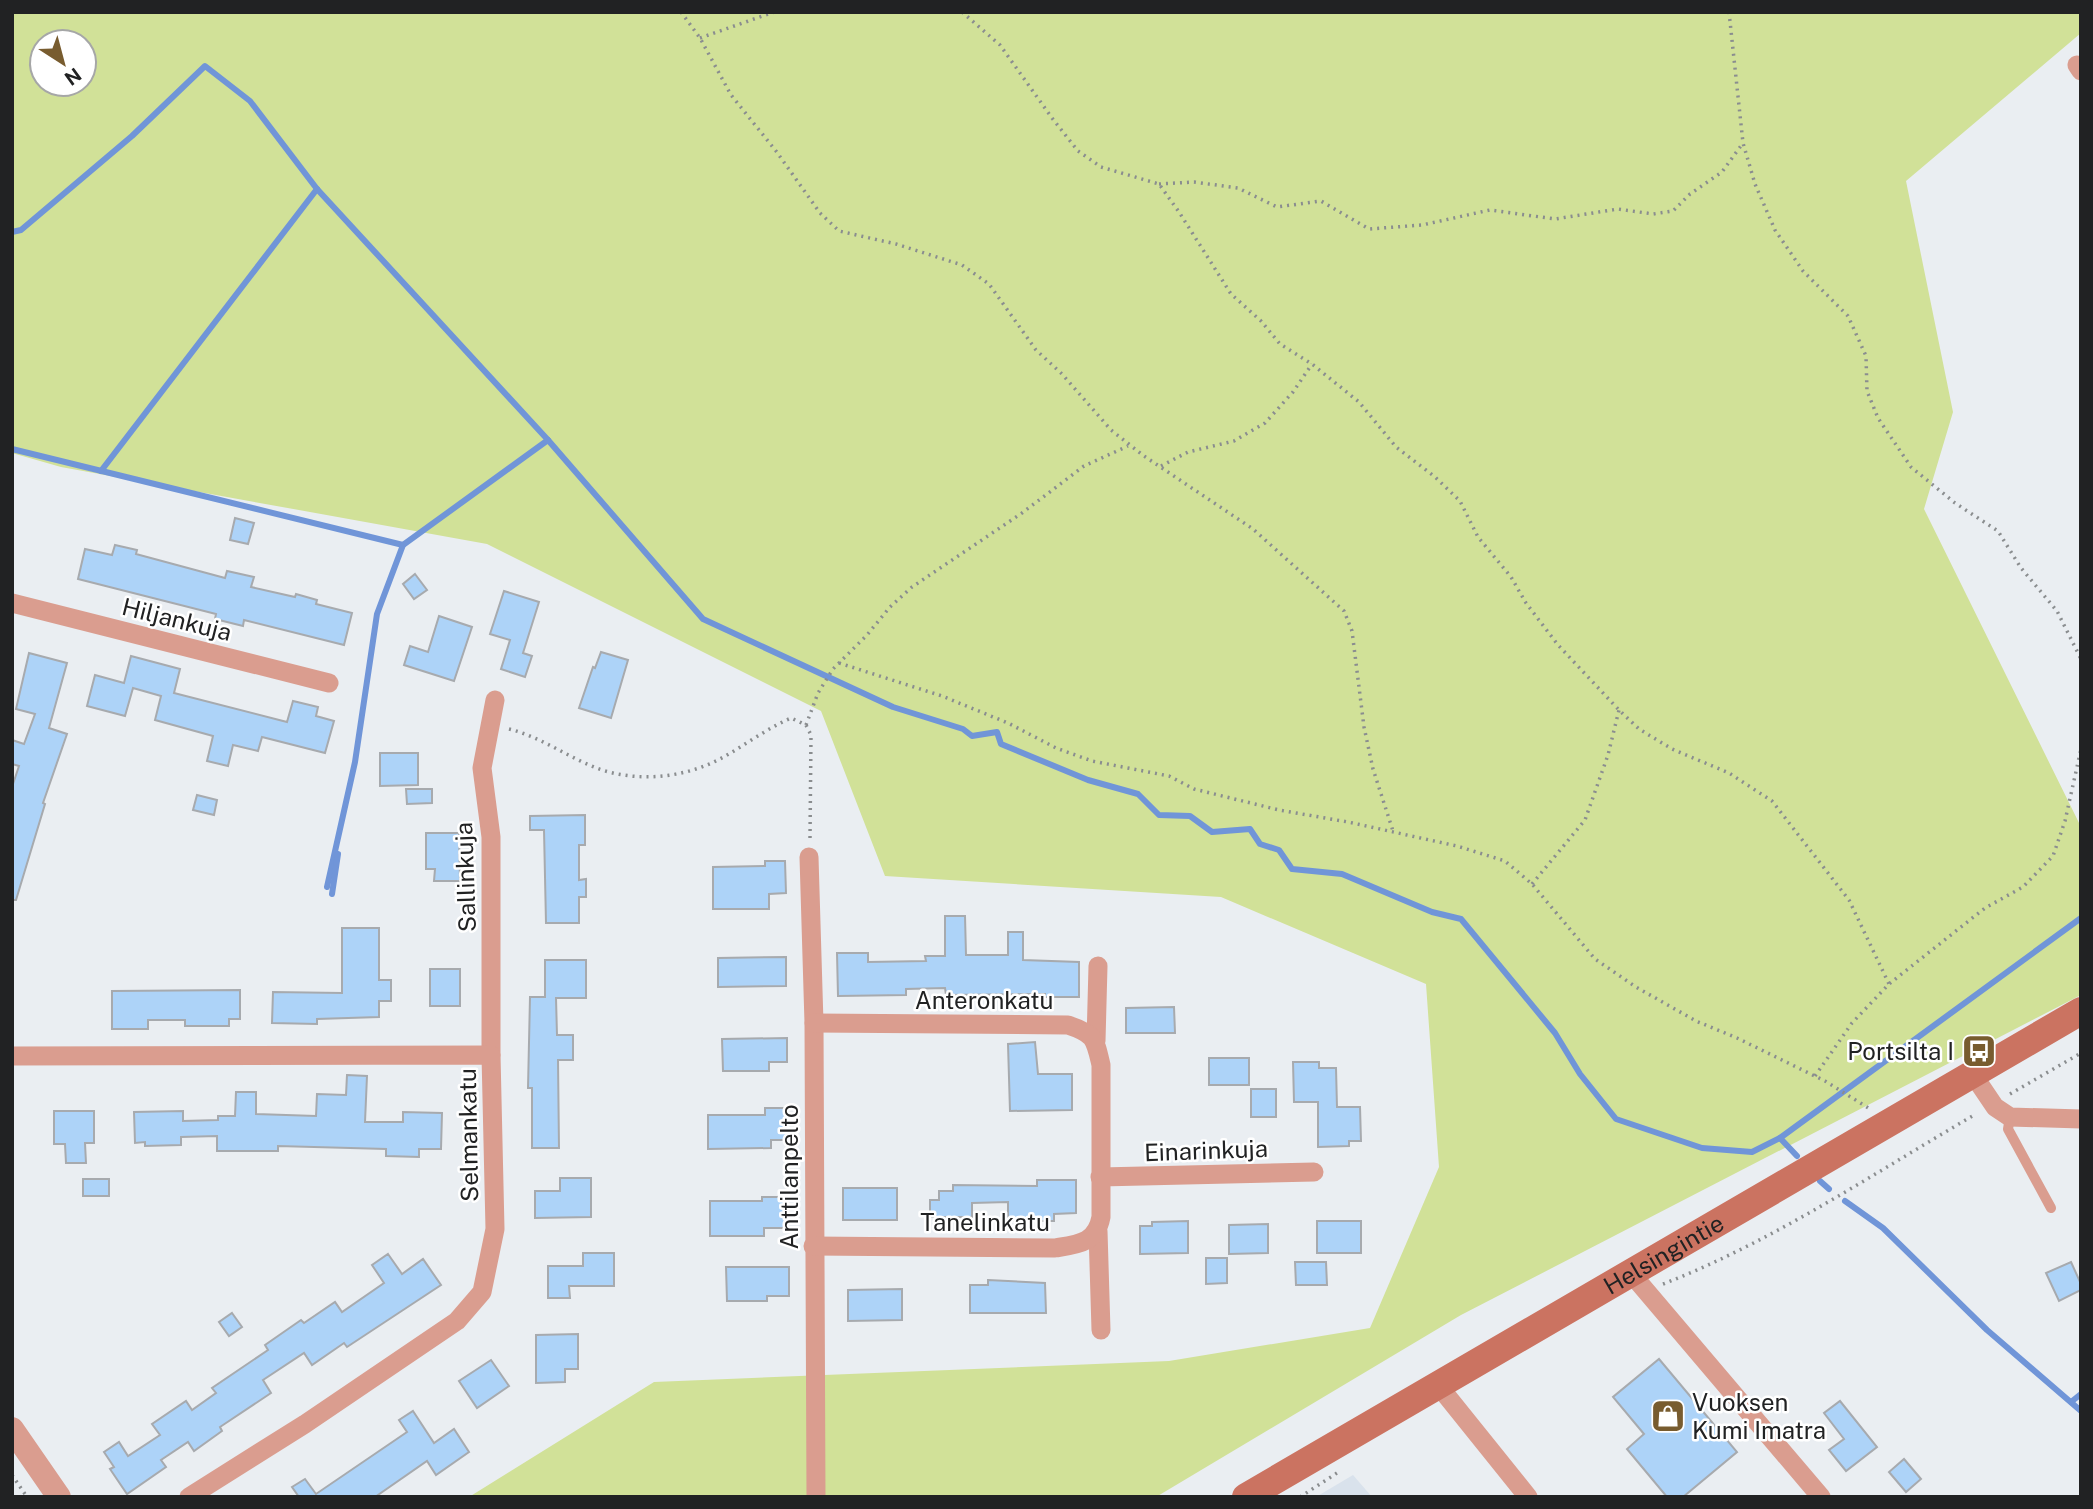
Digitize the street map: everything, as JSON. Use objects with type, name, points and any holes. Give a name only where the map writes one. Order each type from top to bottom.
[{"type":"main road","name":"Helsingintie","points":[[1246,1497],[1438,1385],[1637,1282],[1889,1121],[2081,1011]]},
{"type":"street","name":"Hiljankuja","points":[[12,603],[329,683]]},
{"type":"street","name":"Sallinkuja","points":[[491,1055],[491,837],[482,768],[495,699]]},
{"type":"street","name":"Anttilanpelto","points":[[810,857],[814,1023],[816,1497]]},
{"type":"street","points":[[1098,966],[1096,1041],[1101,1065],[1101,1217],[1098,1231],[1101,1330]]},
{"type":"street","name":"Anteronkatu","points":[[814,1023],[1069,1025],[1083,1030],[1096,1041]]},
{"type":"street","name":"Selmankatu","points":[[12,1056],[491,1055],[495,1229],[482,1292],[457,1321],[305,1424],[189,1497]]},
{"type":"street","points":[[1972,1073],[1993,1104],[2010,1117],[2081,1119]]},
{"type":"street","name":"Einarinkuja","points":[[1100,1177],[1314,1172]]},
{"type":"street","name":"Tanelinkatu","points":[[813,1245],[1055,1248],[1082,1244],[1098,1231]]},
{"type":"street","points":[[1637,1282],[1821,1497]]},
{"type":"street","points":[[1438,1385],[1528,1497]]},
{"type":"street","points":[[12,1429],[59,1497]]},
{"type":"lane","points":[[2010,1117],[2008,1129],[2051,1208]]},
{"type":"path","points":[[681,12],[700,38],[731,95],[776,150],[820,213],[839,231],[896,244],[962,265],[989,284],[1036,351],[1062,374],[1102,422],[1130,446],[1253,529],[1344,611],[1352,631],[1364,727],[1373,769],[1393,831]]},
{"type":"path","points":[[700,38],[774,12]]},
{"type":"path","points":[[962,12],[1000,45],[1079,151],[1101,167],[1159,184],[1195,182],[1238,188],[1277,207],[1321,201],[1369,229],[1422,225],[1490,210],[1555,219],[1618,209],[1653,214],[1673,211],[1690,194],[1721,172],[1743,143]]},
{"type":"path","points":[[1730,12],[1743,143],[1755,184],[1775,230],[1803,271],[1848,316],[1866,356],[1867,391],[1878,418],[1911,467],[1955,503],[1998,531],[2021,568],[2057,611],[2081,659]]},
{"type":"path","points":[[1159,184],[1180,212],[1231,294],[1261,321],[1280,344],[1312,364],[1359,402],[1396,447],[1435,477],[1460,501],[1478,537],[1511,577],[1542,624],[1619,710],[1639,729],[1661,743],[1729,773],[1772,801],[1849,900],[1889,984]]},
{"type":"path","points":[[1161,466],[1188,452],[1234,441],[1265,423],[1293,392],[1312,364]]},
{"type":"path","points":[[806,724],[818,693],[839,663],[912,587],[1022,513],[1084,466],[1130,446]]},
{"type":"path","points":[[839,663],[953,700],[1008,723],[1056,748],[1092,761],[1168,776],[1194,789],[1279,810],[1393,831],[1505,861],[1532,884],[1595,959],[1636,987],[1696,1021],[1815,1076],[1889,1121]]},
{"type":"path","points":[[1532,884],[1585,820],[1608,755],[1619,710]]},
{"type":"path","points":[[490,723],[527,733],[602,770],[648,776],[672,776],[697,770],[791,718],[806,724],[811,735],[810,857]]},
{"type":"path","points":[[1815,1076],[1852,1023],[1889,984],[1985,908],[2023,887],[2053,856],[2065,821],[2081,749]]},
{"type":"path","points":[[1637,1282],[1704,1268],[1749,1245],[2081,1053]]},
{"type":"path","points":[[12,1475],[27,1497]]},
{"type":"shaded area","points":[[1353,1475],[1372,1497],[1316,1497]]},
{"type":"green space","points":[[12,12],[2081,12],[2081,33],[1906,181],[1953,412],[1924,509],[2081,827],[2081,995],[1461,1315],[1156,1497],[469,1497],[654,1382],[1169,1361],[1370,1328],[1439,1167],[1426,984],[1221,897],[885,876],[821,711],[487,544],[61,467],[12,453]]},
{"type":"building","points":[[235,518],[254,523],[248,544],[230,540]]},
{"type":"building","points":[[115,545],[137,550],[136,554],[225,578],[227,571],[254,577],[251,587],[295,597],[296,594],[317,600],[316,604],[352,613],[344,645],[244,620],[243,626],[215,619],[216,614],[78,579],[85,549],[112,555]]},
{"type":"building","points":[[415,574],[427,590],[414,599],[403,584]]},
{"type":"building","points":[[504,591],[539,602],[523,653],[532,656],[525,677],[501,669],[510,640],[490,634]]},
{"type":"building","points":[[439,616],[472,627],[454,681],[404,665],[410,646],[428,652]]},
{"type":"building","points":[[601,652],[628,660],[611,718],[579,708]]},
{"type":"building","points":[[29,653],[67,663],[49,728],[67,734],[43,803],[45,804],[16,900],[12,900],[12,787],[19,766],[12,764],[12,740],[24,744],[35,714],[16,709]]},
{"type":"building","points":[[131,656],[180,669],[174,693],[287,722],[293,701],[318,707],[316,716],[334,721],[325,753],[262,737],[258,751],[233,745],[228,766],[207,761],[213,736],[155,720],[161,696],[133,688],[125,716],[87,706],[95,675],[124,683]]},
{"type":"building","points":[[380,753],[418,753],[418,785],[380,786]]},
{"type":"building","points":[[406,789],[432,789],[432,803],[407,804]]},
{"type":"building","points":[[197,795],[217,800],[214,815],[193,810]]},
{"type":"building","points":[[585,815],[585,845],[579,845],[579,880],[586,879],[586,897],[579,897],[579,923],[546,923],[544,830],[530,830],[530,816]]},
{"type":"building","points":[[426,833],[459,833],[460,881],[434,881],[435,869],[426,869]]},
{"type":"building","points":[[765,861],[785,861],[786,893],[769,894],[769,909],[713,909],[713,867],[765,866]]},
{"type":"building","points":[[945,916],[965,916],[966,955],[1008,955],[1008,932],[1023,932],[1023,960],[1079,962],[1079,997],[1045,997],[1045,994],[946,995],[945,988],[906,989],[906,995],[838,996],[837,953],[868,953],[868,962],[926,961],[925,956],[945,956]]},
{"type":"building","points":[[342,928],[379,928],[379,980],[391,980],[391,1001],[379,1001],[379,1017],[317,1019],[317,1024],[272,1023],[273,992],[342,993]]},
{"type":"building","points":[[786,957],[786,986],[718,987],[718,958]]},
{"type":"building","points":[[545,960],[586,960],[586,998],[556,998],[557,1035],[573,1035],[573,1060],[558,1060],[559,1148],[532,1148],[532,1088],[528,1088],[530,997],[545,997]]},
{"type":"building","points":[[430,969],[460,969],[460,1006],[430,1006]]},
{"type":"building","points":[[240,990],[240,1019],[229,1019],[229,1026],[185,1026],[185,1020],[148,1020],[148,1029],[112,1029],[112,991]]},
{"type":"building","points":[[1174,1007],[1175,1033],[1126,1033],[1126,1008]]},
{"type":"building","points":[[787,1038],[787,1062],[769,1062],[769,1071],[723,1071],[722,1039]]},
{"type":"building","points":[[1035,1042],[1038,1074],[1072,1074],[1072,1110],[1010,1111],[1008,1044]]},
{"type":"building","points":[[1209,1058],[1249,1058],[1249,1085],[1209,1085]]},
{"type":"building","points":[[1293,1062],[1319,1062],[1319,1068],[1336,1068],[1337,1107],[1360,1107],[1361,1141],[1349,1141],[1349,1146],[1318,1147],[1318,1102],[1294,1102]]},
{"type":"building","points":[[347,1075],[367,1076],[365,1122],[403,1122],[403,1112],[442,1113],[441,1149],[419,1149],[419,1157],[386,1156],[386,1149],[278,1146],[278,1151],[217,1151],[217,1136],[181,1137],[181,1145],[145,1146],[145,1142],[135,1143],[134,1112],[183,1111],[183,1121],[218,1120],[218,1116],[235,1116],[236,1092],[256,1092],[256,1114],[316,1116],[317,1094],[346,1095]]},
{"type":"building","points":[[1251,1089],[1276,1089],[1276,1117],[1251,1117]]},
{"type":"building","points":[[765,1108],[788,1108],[788,1140],[771,1140],[771,1148],[708,1149],[708,1115],[765,1115]]},
{"type":"building","points":[[54,1111],[94,1111],[94,1143],[85,1143],[86,1163],[66,1163],[65,1144],[54,1144]]},
{"type":"building","points":[[560,1178],[591,1178],[591,1217],[535,1218],[535,1191],[560,1191]]},
{"type":"building","points":[[83,1179],[109,1179],[109,1196],[83,1196]]},
{"type":"building","points":[[1037,1180],[1076,1180],[1076,1213],[1054,1214],[1054,1221],[1008,1221],[1008,1202],[972,1203],[972,1217],[930,1217],[930,1200],[939,1200],[939,1191],[953,1191],[953,1185],[1037,1186]]},
{"type":"building","points":[[843,1188],[897,1188],[897,1220],[843,1220]]},
{"type":"building","points":[[762,1197],[788,1197],[788,1228],[764,1228],[764,1236],[710,1236],[710,1201],[762,1201]]},
{"type":"building","points":[[1188,1221],[1188,1253],[1140,1254],[1140,1226],[1152,1226],[1152,1222]]},
{"type":"building","points":[[1317,1221],[1361,1221],[1361,1253],[1317,1253]]},
{"type":"building","points":[[1268,1224],[1268,1253],[1229,1254],[1229,1225]]},
{"type":"building","points":[[583,1253],[614,1253],[614,1286],[569,1286],[570,1298],[548,1298],[548,1266],[583,1266]]},
{"type":"building","points":[[388,1254],[402,1274],[423,1259],[441,1285],[347,1347],[344,1343],[312,1365],[304,1353],[263,1380],[271,1393],[220,1427],[222,1431],[194,1451],[188,1442],[161,1460],[166,1467],[127,1494],[110,1469],[114,1467],[104,1452],[119,1442],[128,1456],[160,1435],[152,1424],[186,1401],[192,1410],[216,1393],[212,1388],[268,1350],[265,1345],[301,1320],[304,1323],[335,1302],[342,1312],[384,1283],[372,1265]]},
{"type":"building","points":[[1206,1258],[1227,1258],[1227,1283],[1206,1284]]},
{"type":"building","points":[[1295,1262],[1326,1262],[1327,1285],[1296,1285]]},
{"type":"building","points":[[2071,1262],[2081,1290],[2059,1301],[2046,1273]]},
{"type":"building","points":[[726,1267],[789,1267],[789,1296],[767,1296],[767,1301],[727,1301]]},
{"type":"building","points":[[988,1280],[1045,1283],[1046,1313],[970,1313],[970,1285],[988,1285]]},
{"type":"building","points":[[902,1289],[902,1320],[848,1321],[848,1290]]},
{"type":"building","points":[[232,1313],[242,1327],[229,1336],[219,1322]]},
{"type":"building","points":[[578,1334],[578,1369],[565,1369],[565,1382],[536,1383],[536,1335]]},
{"type":"building","name":"Vuoksen Kumi Imatra","points":[[1659,1359],[1737,1452],[1683,1497],[1667,1497],[1627,1449],[1644,1434],[1613,1397]]},
{"type":"building","points":[[491,1360],[509,1386],[477,1408],[459,1381]]},
{"type":"building","points":[[1840,1401],[1877,1447],[1846,1471],[1829,1450],[1844,1439],[1824,1413]]},
{"type":"building","points":[[413,1411],[434,1443],[454,1429],[469,1452],[436,1475],[427,1461],[375,1497],[299,1497],[292,1487],[305,1479],[316,1494],[407,1432],[399,1420]]},
{"type":"building","points":[[1904,1459],[1921,1479],[1906,1492],[1889,1472]]},
{"type":"waterway","points":[[12,232],[21,230],[132,136],[205,66],[250,101],[317,189],[548,440],[703,619],[893,707],[963,729],[972,736],[997,732],[1001,744],[1088,780],[1138,794],[1159,815],[1190,816],[1212,832],[1250,829],[1260,844],[1279,850],[1292,869],[1342,874],[1432,912],[1461,919],[1555,1033],[1580,1074],[1616,1119],[1702,1148],[1752,1152],[1780,1138],[2081,918]]},
{"type":"waterway","points":[[101,471],[317,189]]},
{"type":"waterway","points":[[327,887],[355,762],[377,614],[403,545],[548,440]]},
{"type":"waterway","points":[[12,449],[403,545]]},
{"type":"waterway","points":[[332,894],[338,854]]},
{"type":"waterway","points":[[1780,1138],[1797,1156]]},
{"type":"waterway","points":[[1820,1181],[1829,1189]]},
{"type":"waterway","points":[[1845,1201],[1883,1228],[1987,1330],[2081,1411]]},
{"type":"waterway","points":[[2071,1402],[2081,1394]]},
{"type":"place","name":"Portsilta I","points":[[1979,1051]]},
{"type":"place","name":"Vuoksen Kumi Imatra","points":[[1668,1416]]}]
